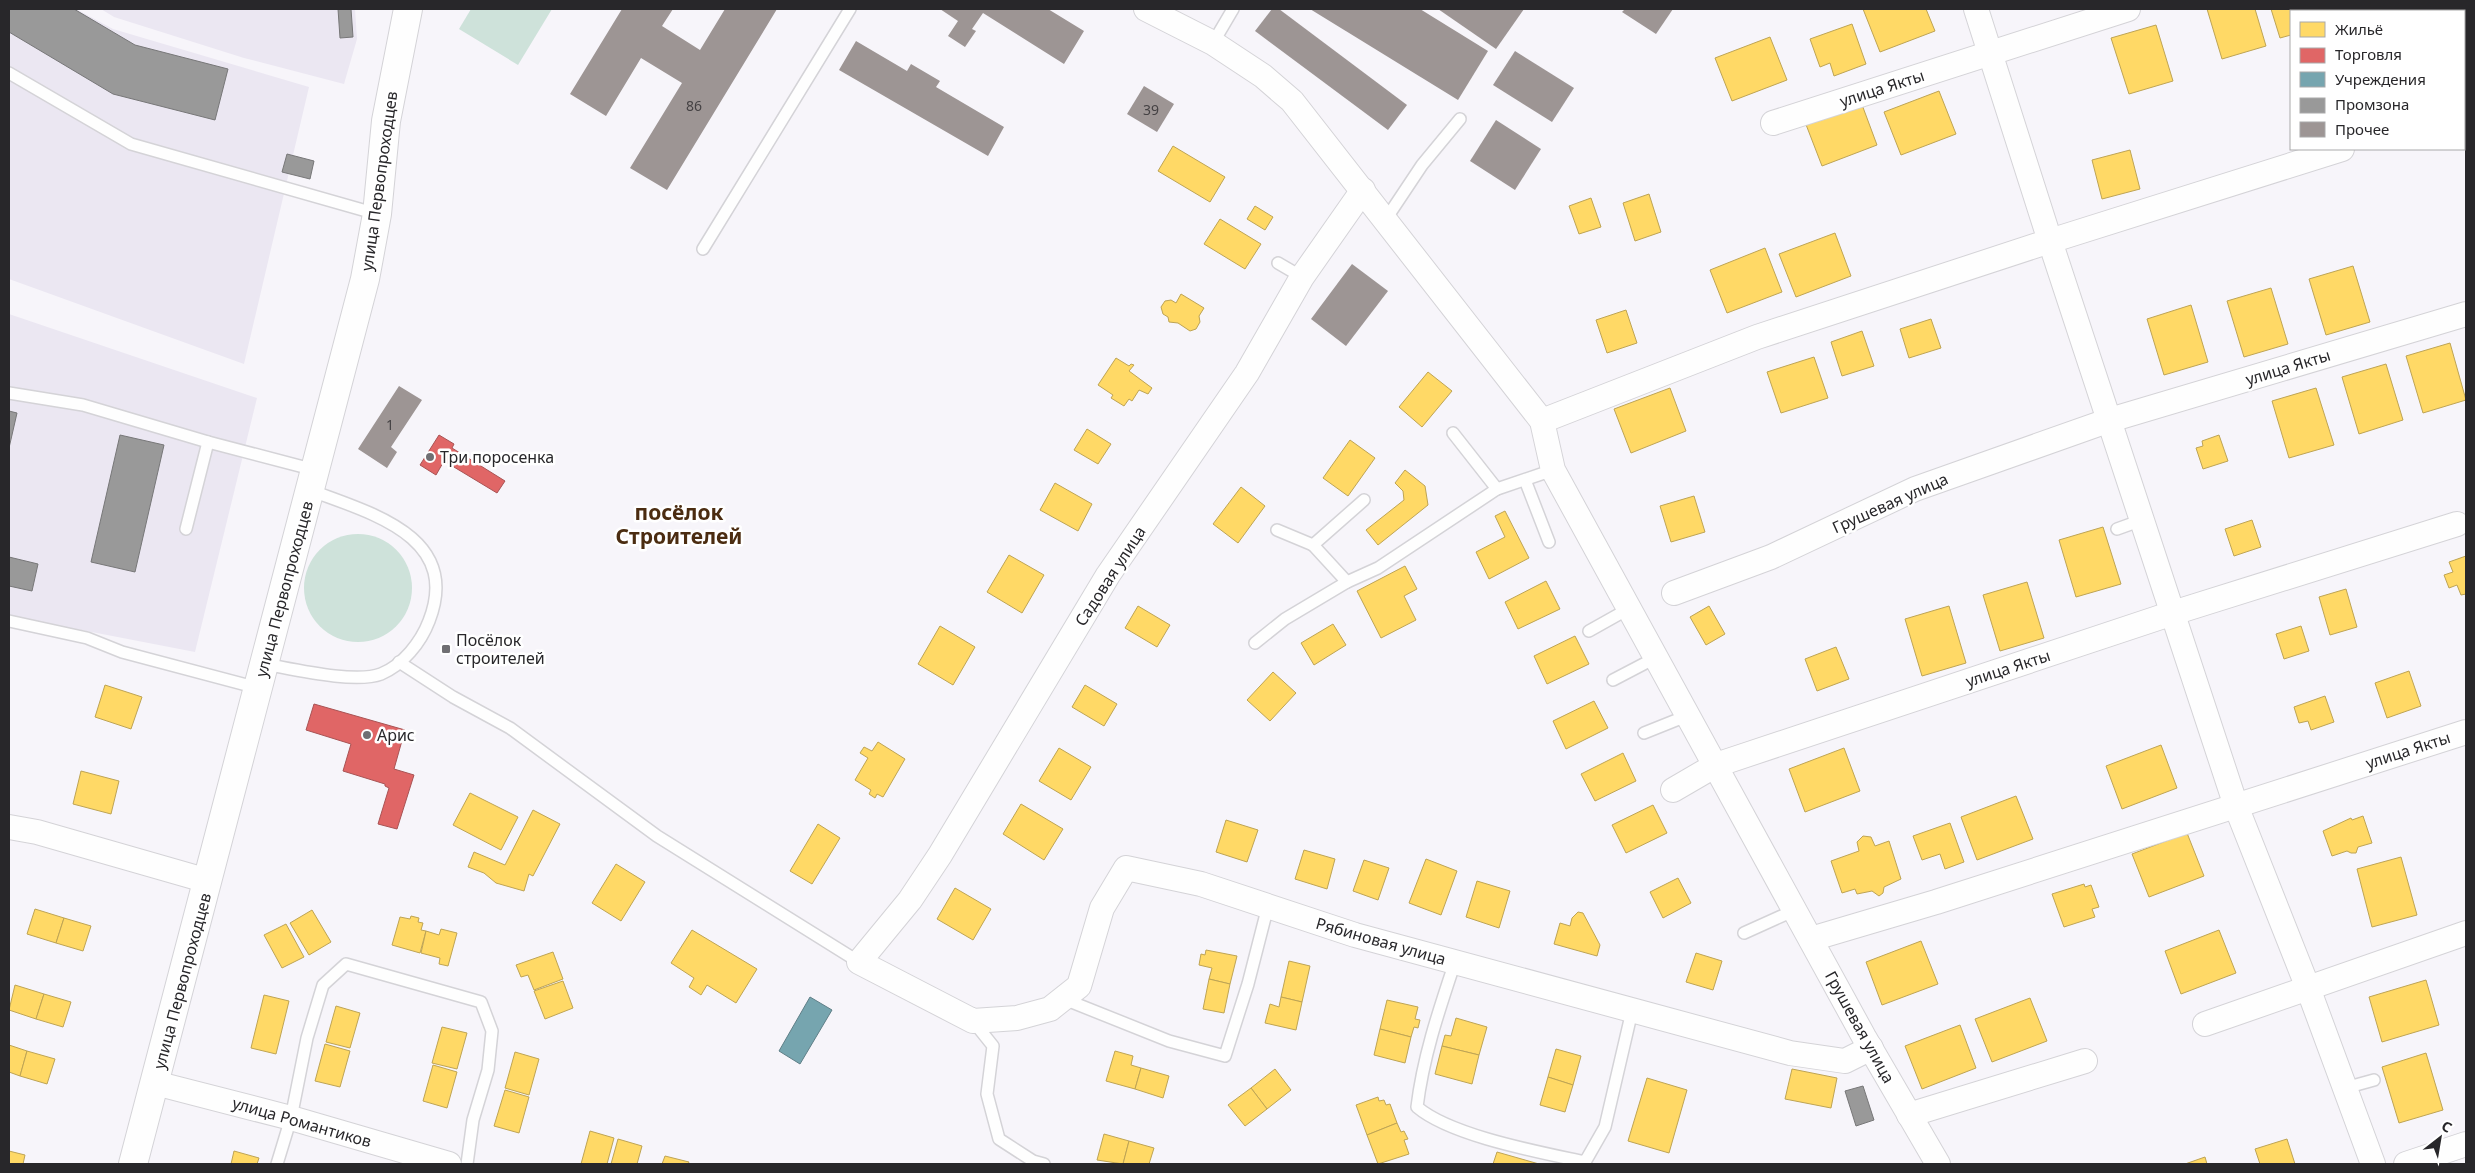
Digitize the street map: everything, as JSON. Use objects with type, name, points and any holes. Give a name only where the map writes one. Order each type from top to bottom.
[{"type":"street","name":"улица Первопроходцев","points":[[133,1164],[365,279],[377,214],[386,121],[408,9]]},
{"type":"street","points":[[1146,9],[1213,44],[1263,76],[1292,101],[1542,421],[1757,337],[2050,241],[2339,150]]},
{"type":"street","points":[[1976,9],[2050,241],[2236,806],[2308,988],[2373,1164]]},
{"type":"street","name":"улица Якты","points":[[1773,124],[2128,9]]},
{"type":"street","name":"Садовая улица","points":[[859,962],[910,900],[940,855],[1108,575],[1247,373],[1302,277],[1362,190]]},
{"type":"street","name":"улица Якты","points":[[2110,420],[2466,314]]},
{"type":"street","name":"Грушевая улица","points":[[1674,593],[1771,558],[1915,489],[2110,420]]},
{"type":"street","name":"Грушевая улица","points":[[1542,421],[1553,470],[1658,657],[1871,1048],[1938,1164]]},
{"type":"street","name":"улица Якты","points":[[1716,765],[2173,613],[2457,524]]},
{"type":"street","name":"улица Якты","points":[[1811,939],[1936,902],[2466,732]]},
{"type":"street","points":[[1673,790],[1716,765]]},
{"type":"street","points":[[9,827],[37,832],[208,881]]},
{"type":"street","name":"Рябиновая улица","points":[[973,1022],[1017,1018],[1050,1009],[1079,986],[1102,908],[1126,868],[1201,884],[1355,935],[1790,1053],[1845,1061],[1871,1048]]},
{"type":"street","points":[[2205,1024],[2466,933]]},
{"type":"street","points":[[859,962],[973,1022]]},
{"type":"street","points":[[1909,1115],[2085,1062]]},
{"type":"street","name":"улица Романтиков","points":[[155,1083],[291,1118],[449,1164]]},
{"type":"street","points":[[2406,1164],[2466,1144]]},
{"type":"lane","points":[[703,250],[850,9]]},
{"type":"lane","points":[[1213,44],[1233,9]]},
{"type":"lane","points":[[9,73],[131,144],[377,214]]},
{"type":"lane","points":[[1386,219],[1422,165],[1460,119]]},
{"type":"lane","points":[[1278,263],[1302,277]]},
{"type":"lane","points":[[9,393],[83,405],[208,442],[312,480],[403,530],[422,546],[433,567],[437,587],[433,611],[424,636],[399,662],[381,674],[353,677],[261,676],[122,652],[87,638],[9,621]]},
{"type":"lane","points":[[1453,433],[1497,489]]},
{"type":"lane","points":[[186,529],[208,442]]},
{"type":"lane","points":[[1255,643],[1285,619],[1347,582],[1378,568],[1497,489],[1553,470]]},
{"type":"lane","points":[[1525,480],[1549,542]]},
{"type":"lane","points":[[1313,545],[1364,500]]},
{"type":"lane","points":[[2117,530],[2142,520]]},
{"type":"lane","points":[[1277,530],[1313,545],[1347,582]]},
{"type":"lane","points":[[1589,631],[1630,608]]},
{"type":"lane","points":[[1613,680],[1658,657]]},
{"type":"lane","points":[[399,662],[453,697],[510,728],[657,836],[859,962]]},
{"type":"lane","points":[[1644,733],[1689,715]]},
{"type":"lane","points":[[1063,998],[1169,1041],[1225,1056],[1248,984],[1268,906]]},
{"type":"lane","points":[[1744,933],[1795,910]]},
{"type":"lane","points":[[1455,962],[1434,1028],[1420,1082],[1417,1107],[1442,1124],[1492,1139],[1585,1162],[1605,1127],[1632,1011]]},
{"type":"lane","points":[[277,1164],[291,1118],[307,1038],[323,986],[346,964],[482,1002],[492,1031],[488,1070],[473,1120],[467,1164]]},
{"type":"lane","points":[[973,1022],[993,1046],[987,1094],[999,1138],[1033,1161],[1044,1164]]},
{"type":"lane","points":[[2345,1088],[2374,1080]]},
{"type":"shaded area","points":[[9,9],[76,9],[113,29],[309,87],[244,364],[9,279]]},
{"type":"shaded area","points":[[101,9],[355,9],[357,39],[344,84],[244,58],[114,17]]},
{"type":"shaded area","points":[[9,314],[257,398],[195,652],[9,616]]},
{"type":"green space","points":[[471,9],[552,9],[518,65],[459,29]]},
{"type":"green space","points":[[358,534],[379,538],[396,550],[408,567],[412,588],[408,609],[396,626],[379,638],[358,642],[337,638],[320,626],[308,609],[304,588],[308,567],[320,550],[337,538]]},
{"type":"building: Жильё","points":[[1863,9],[1926,9],[1935,31],[1880,52]]},
{"type":"building: Жильё","points":[[2207,9],[2255,9],[2266,46],[2222,59]]},
{"type":"building: Жильё","points":[[2271,9],[2320,9],[2290,10],[2290,35],[2280,38]]},
{"type":"building: Жильё","points":[[1852,24],[1866,64],[1834,76],[1830,63],[1820,67],[1810,39]]},
{"type":"building: Жильё","points":[[2156,25],[2173,81],[2129,94],[2111,38]]},
{"type":"building: Жильё","points":[[1770,37],[1787,80],[1732,101],[1715,58]]},
{"type":"building: Жильё","points":[[2466,38],[2466,100],[2465,100]]},
{"type":"building: Жильё","points":[[1939,91],[1956,134],[1901,155],[1884,112]]},
{"type":"building: Жильё","points":[[1861,102],[1877,145],[1822,166],[1805,122]]},
{"type":"building: Жильё","points":[[1173,146],[1225,177],[1210,202],[1158,171]]},
{"type":"building: Жильё","points":[[2130,150],[2140,189],[2102,199],[2092,160]]},
{"type":"building: Жильё","points":[[1649,194],[1661,232],[1635,241],[1623,203]]},
{"type":"building: Жильё","points":[[1591,198],[1601,227],[1579,234],[1569,206]]},
{"type":"building: Жильё","points":[[1255,206],[1273,217],[1265,230],[1247,219]]},
{"type":"building: Жильё","points":[[1220,219],[1261,244],[1245,269],[1204,244]]},
{"type":"building: Жильё","points":[[1835,233],[1851,276],[1796,297],[1779,254]]},
{"type":"building: Жильё","points":[[1765,248],[1782,292],[1727,313],[1710,270]]},
{"type":"building: Жильё","points":[[2353,266],[2370,322],[2326,335],[2309,279]]},
{"type":"building: Жильё","points":[[2271,288],[2288,344],[2244,357],[2227,301]]},
{"type":"building: Жильё","points":[[1181,294],[1204,308],[1199,316],[1200,322],[1196,329],[1190,331],[1178,323],[1169,322],[1168,317],[1163,314],[1161,307],[1165,301],[1171,300],[1176,303]]},
{"type":"building: Жильё","points":[[2191,305],[2208,362],[2164,375],[2147,319]]},
{"type":"building: Жильё","points":[[1626,310],[1637,343],[1607,353],[1596,320]]},
{"type":"building: Жильё","points":[[1931,319],[1941,348],[1909,358],[1900,329]]},
{"type":"building: Жильё","points":[[1862,331],[1874,366],[1842,376],[1831,342]]},
{"type":"building: Жильё","points":[[2450,343],[2466,400],[2423,413],[2406,356]]},
{"type":"building: Жильё","points":[[1814,357],[1828,398],[1781,413],[1767,372]]},
{"type":"building: Жильё","points":[[1116,358],[1129,366],[1131,364],[1134,365],[1129,371],[1152,388],[1148,394],[1139,390],[1132,401],[1129,399],[1124,406],[1111,398],[1113,395],[1098,385]]},
{"type":"building: Жильё","points":[[2386,364],[2403,420],[2359,434],[2342,377]]},
{"type":"building: Жильё","points":[[1428,372],[1452,391],[1422,427],[1399,407]]},
{"type":"building: Жильё","points":[[1670,388],[1686,431],[1631,453],[1614,409]]},
{"type":"building: Жильё","points":[[2316,388],[2334,445],[2289,458],[2272,401]]},
{"type":"building: Жильё","points":[[1087,429],[1111,444],[1098,464],[1074,450]]},
{"type":"building: Жильё","points":[[2219,435],[2228,461],[2203,469],[2196,448],[2203,446],[2202,441]]},
{"type":"building: Жильё","points":[[1350,440],[1375,458],[1348,496],[1323,478]]},
{"type":"building: Жильё","points":[[1405,470],[1425,486],[1428,505],[1378,545],[1366,530],[1404,500],[1403,491],[1395,483]]},
{"type":"building: Жильё","points":[[1055,483],[1092,504],[1078,531],[1040,510]]},
{"type":"building: Жильё","points":[[1241,487],[1265,506],[1238,543],[1213,524]]},
{"type":"building: Жильё","points":[[1694,496],[1705,532],[1671,542],[1660,506]]},
{"type":"building: Жильё","points":[[1505,511],[1529,558],[1489,579],[1476,552],[1505,537],[1495,516]]},
{"type":"building: Жильё","points":[[2252,520],[2261,547],[2234,556],[2225,529]]},
{"type":"building: Жильё","points":[[2103,527],[2121,584],[2076,597],[2059,540]]},
{"type":"building: Жильё","points":[[1009,555],[1044,575],[1022,613],[987,592]]},
{"type":"building: Жильё","points":[[2466,556],[2466,594],[2461,595],[2457,585],[2449,588],[2444,575],[2453,572],[2449,562]]},
{"type":"building: Жильё","points":[[1405,566],[1417,589],[1404,596],[1416,620],[1381,638],[1357,591]]},
{"type":"building: Жильё","points":[[1546,581],[1560,609],[1518,629],[1505,602]]},
{"type":"building: Жильё","points":[[2027,582],[2044,638],[2000,651],[1983,595]]},
{"type":"building: Жильё","points":[[2346,589],[2357,627],[2330,635],[2319,597]]},
{"type":"building: Жильё","points":[[1138,606],[1170,625],[1157,647],[1125,628]]},
{"type":"building: Жильё","points":[[1709,606],[1725,634],[1706,645],[1690,617]]},
{"type":"building: Жильё","points":[[1949,606],[1966,663],[1922,676],[1905,619]]},
{"type":"building: Жильё","points":[[1333,624],[1346,645],[1314,665],[1301,643]]},
{"type":"building: Жильё","points":[[940,626],[975,647],[953,685],[918,664]]},
{"type":"building: Жильё","points":[[2301,626],[2309,651],[2284,659],[2276,634]]},
{"type":"building: Жильё","points":[[1575,636],[1589,664],[1547,684],[1534,656]]},
{"type":"building: Жильё","points":[[1836,647],[1849,679],[1817,691],[1805,659]]},
{"type":"building: Жильё","points":[[2409,671],[2421,706],[2387,718],[2375,683]]},
{"type":"building: Жильё","points":[[1273,672],[1296,693],[1270,721],[1247,700]]},
{"type":"building: Жильё","points":[[105,685],[142,697],[131,729],[95,717]]},
{"type":"building: Жильё","points":[[1085,685],[1117,704],[1104,726],[1072,707]]},
{"type":"building: Жильё","points":[[2325,696],[2334,722],[2311,730],[2308,721],[2299,723],[2294,707]]},
{"type":"building: Жильё","points":[[1594,701],[1608,728],[1566,749],[1553,721]]},
{"type":"building: Жильё","points":[[878,742],[905,759],[883,797],[877,794],[875,798],[869,794],[871,790],[855,780],[868,758],[860,753],[864,747],[872,751]]},
{"type":"building: Жильё","points":[[2161,745],[2177,788],[2122,809],[2106,766]]},
{"type":"building: Жильё","points":[[1059,748],[1091,767],[1071,800],[1039,781]]},
{"type":"building: Жильё","points":[[1844,748],[1860,791],[1805,812],[1789,769]]},
{"type":"building: Жильё","points":[[1623,753],[1636,781],[1595,801],[1581,774]]},
{"type":"building: Жильё","points":[[81,771],[119,781],[111,814],[73,804]]},
{"type":"building: Жильё","points":[[470,793],[518,817],[501,850],[453,825]]},
{"type":"building: Жильё","points":[[2016,796],[2033,839],[1977,860],[1961,817]]},
{"type":"building: Жильё","points":[[1021,804],[1063,829],[1044,860],[1003,834]]},
{"type":"building: Жильё","points":[[1653,805],[1667,833],[1626,853],[1612,825]]},
{"type":"building: Жильё","points":[[533,810],[560,824],[533,876],[529,874],[524,891],[496,883],[484,873],[468,867],[474,852],[505,865]]},
{"type":"building: Жильё","points":[[2363,816],[2372,843],[2358,847],[2356,853],[2347,851],[2332,856],[2323,831],[2351,818],[2352,820]]},
{"type":"building: Жильё","points":[[1226,820],[1258,830],[1247,862],[1216,852]]},
{"type":"building: Жильё","points":[[1950,823],[1964,862],[1945,869],[1940,854],[1922,860],[1913,836]]},
{"type":"building: Жильё","points":[[818,824],[840,838],[812,884],[790,871]]},
{"type":"building: Жильё","points":[[2187,833],[2204,876],[2149,897],[2132,854]]},
{"type":"building: Жильё","points":[[1863,836],[1871,837],[1875,846],[1889,841],[1901,879],[1884,887],[1883,893],[1879,896],[1872,891],[1857,894],[1855,889],[1842,893],[1831,861],[1859,851],[1857,842]]},
{"type":"building: Жильё","points":[[1304,850],[1335,859],[1327,889],[1295,879]]},
{"type":"building: Жильё","points":[[2401,857],[2417,915],[2372,927],[2357,869]]},
{"type":"building: Жильё","points":[[1426,859],[1457,871],[1441,915],[1409,903]]},
{"type":"building: Жильё","points":[[1364,860],[1389,868],[1378,900],[1353,891]]},
{"type":"building: Жильё","points":[[616,864],[645,882],[621,921],[592,903]]},
{"type":"building: Жильё","points":[[1678,878],[1691,903],[1663,918],[1650,892]]},
{"type":"building: Жильё","points":[[1477,881],[1510,891],[1499,928],[1466,917]]},
{"type":"building: Жильё","points":[[2084,884],[2085,887],[2091,885],[2099,907],[2092,909],[2095,917],[2064,927],[2052,894]]},
{"type":"building: Жильё","points":[[955,888],[991,909],[973,940],[937,919]]},
{"type":"building: Жильё","points":[[35,909],[64,918],[56,943],[27,934]]},
{"type":"building: Жильё","points":[[312,910],[331,942],[309,955],[290,923]]},
{"type":"building: Жильё","points":[[1578,912],[1583,913],[1600,945],[1597,956],[1554,944],[1560,923],[1570,926],[1572,918]]},
{"type":"building: Жильё","points":[[411,916],[419,918],[418,922],[423,923],[421,930],[426,931],[420,953],[392,945],[400,917],[410,919]]},
{"type":"building: Жильё","points":[[64,918],[91,926],[83,951],[56,943]]},
{"type":"building: Жильё","points":[[286,924],[304,957],[282,968],[264,935]]},
{"type":"building: Жильё","points":[[441,929],[457,933],[448,966],[439,964],[440,958],[421,953],[426,931],[439,935]]},
{"type":"building: Жильё","points":[[692,930],[757,969],[736,1003],[707,985],[701,995],[689,987],[694,978],[671,963]]},
{"type":"building: Жильё","points":[[2219,930],[2236,973],[2181,994],[2165,951]]},
{"type":"building: Жильё","points":[[1921,941],[1938,984],[1882,1005],[1866,962]]},
{"type":"building: Жильё","points":[[1206,950],[1237,956],[1230,984],[1209,979],[1212,968],[1199,965],[1201,954],[1205,955]]},
{"type":"building: Жильё","points":[[553,952],[563,979],[534,990],[528,975],[521,977],[516,965]]},
{"type":"building: Жильё","points":[[1696,953],[1722,961],[1713,990],[1686,982]]},
{"type":"building: Жильё","points":[[1289,961],[1310,966],[1302,1002],[1281,997]]},
{"type":"building: Жильё","points":[[1209,979],[1230,984],[1224,1013],[1203,1009]]},
{"type":"building: Жильё","points":[[2426,980],[2439,1025],[2382,1042],[2369,997]]},
{"type":"building: Жильё","points":[[563,981],[573,1008],[545,1019],[534,991]]},
{"type":"building: Жильё","points":[[15,985],[44,994],[36,1019],[9,1010]]},
{"type":"building: Жильё","points":[[44,994],[71,1002],[63,1027],[36,1019]]},
{"type":"building: Жильё","points":[[264,995],[289,1001],[276,1054],[251,1048]]},
{"type":"building: Жильё","points":[[1281,997],[1302,1002],[1296,1030],[1265,1023],[1270,1004],[1279,1007]]},
{"type":"building: Жильё","points":[[2030,998],[2047,1041],[1992,1062],[1975,1019]]},
{"type":"building: Жильё","points":[[1387,1000],[1418,1007],[1415,1019],[1420,1020],[1418,1028],[1414,1027],[1411,1037],[1380,1029]]},
{"type":"building: Жильё","points":[[336,1006],[360,1013],[350,1048],[326,1042]]},
{"type":"building: Жильё","points":[[1456,1018],[1487,1027],[1479,1055],[1442,1046],[1445,1035],[1451,1036]]},
{"type":"building: Жильё","points":[[1960,1025],[1976,1068],[1922,1089],[1905,1046]]},
{"type":"building: Жильё","points":[[442,1027],[467,1033],[457,1069],[432,1063]]},
{"type":"building: Жильё","points":[[1380,1029],[1411,1037],[1405,1063],[1374,1055]]},
{"type":"building: Жильё","points":[[325,1044],[350,1051],[340,1087],[315,1081]]},
{"type":"building: Жильё","points":[[9,1045],[27,1051],[20,1076],[9,1072]]},
{"type":"building: Жильё","points":[[1442,1046],[1479,1055],[1472,1084],[1435,1074]]},
{"type":"building: Жильё","points":[[1556,1049],[1581,1056],[1573,1085],[1548,1077]]},
{"type":"building: Жильё","points":[[27,1051],[55,1059],[47,1084],[20,1076]]},
{"type":"building: Жильё","points":[[1115,1051],[1133,1056],[1131,1065],[1141,1068],[1135,1089],[1106,1081]]},
{"type":"building: Жильё","points":[[515,1052],[539,1059],[529,1095],[505,1088]]},
{"type":"building: Жильё","points":[[2426,1053],[2443,1110],[2399,1123],[2382,1067]]},
{"type":"building: Жильё","points":[[433,1065],[457,1072],[447,1108],[423,1101]]},
{"type":"building: Жильё","points":[[1141,1068],[1169,1076],[1163,1098],[1135,1089]]},
{"type":"building: Жильё","points":[[1275,1069],[1291,1090],[1267,1109],[1251,1088]]},
{"type":"building: Жильё","points":[[1792,1069],[1837,1078],[1831,1108],[1785,1099]]},
{"type":"building: Жильё","points":[[1548,1077],[1573,1085],[1565,1112],[1540,1105]]},
{"type":"building: Жильё","points":[[1647,1078],[1687,1090],[1669,1153],[1628,1141]]},
{"type":"building: Жильё","points":[[1251,1088],[1267,1109],[1245,1126],[1228,1105]]},
{"type":"building: Жильё","points":[[505,1090],[529,1097],[519,1133],[494,1126]]},
{"type":"building: Жильё","points":[[1378,1097],[1379,1101],[1384,1100],[1386,1105],[1390,1104],[1397,1123],[1367,1135],[1356,1105]]},
{"type":"building: Жильё","points":[[1397,1123],[1401,1132],[1404,1131],[1408,1139],[1404,1140],[1409,1154],[1378,1164],[1367,1135]]},
{"type":"building: Жильё","points":[[590,1131],[614,1138],[607,1164],[581,1164]]},
{"type":"building: Жильё","points":[[1104,1134],[1129,1141],[1123,1164],[1097,1160]]},
{"type":"building: Жильё","points":[[618,1139],[642,1146],[637,1164],[611,1164]]},
{"type":"building: Жильё","points":[[2287,1139],[2295,1164],[2260,1164],[2255,1149]]},
{"type":"building: Жильё","points":[[1129,1141],[1154,1148],[1149,1164],[1123,1164]]},
{"type":"building: Жильё","points":[[9,1151],[25,1155],[23,1164],[9,1164]]},
{"type":"building: Жильё","points":[[234,1151],[259,1158],[257,1164],[231,1164]]},
{"type":"building: Жильё","points":[[1497,1152],[1539,1164],[1493,1164]]},
{"type":"building: Жильё","points":[[665,1156],[689,1162],[688,1164],[662,1164]]},
{"type":"building: Жильё","points":[[2205,1157],[2207,1164],[2185,1164]]},
{"type":"building: Торговля","points":[[439,435],[454,444],[452,448],[505,481],[497,493],[444,461],[436,475],[420,465]]},
{"type":"building: Торговля","points":[[314,704],[405,730],[394,769],[414,775],[397,829],[378,824],[389,788],[385,784],[343,771],[351,744],[306,730]]},
{"type":"building: Учреждения","points":[[810,997],[832,1010],[800,1064],[779,1051]]},
{"type":"building: Промзона","points":[[9,9],[74,9],[135,45],[228,69],[215,120],[113,94],[9,32]]},
{"type":"building: Промзона","points":[[338,9],[351,9],[353,37],[340,38]]},
{"type":"building: Промзона","points":[[287,154],[314,161],[310,179],[282,172]]},
{"type":"building: Промзона","points":[[9,411],[17,413],[9,448]]},
{"type":"building: Промзона","points":[[120,435],[164,445],[135,572],[91,562]]},
{"type":"building: Промзона","points":[[9,557],[38,564],[32,591],[9,586]]},
{"type":"building: Промзона","points":[[1863,1086],[1874,1120],[1856,1126],[1845,1091]]},
{"type":"building: Прочее","points":[[622,9],[673,9],[662,26],[700,50],[725,9],[777,9],[667,190],[630,168],[682,83],[641,58],[606,116],[570,94]]},
{"type":"building: Прочее","points":[[940,9],[1048,9],[1084,31],[1064,64],[983,13],[972,29],[976,31],[965,47],[948,36],[958,21]]},
{"type":"building: Прочее","points":[[1272,9],[1279,9],[1407,105],[1388,130],[1255,31]]},
{"type":"building: Прочее","points":[[1310,9],[1420,9],[1488,51],[1458,100]]},
{"type":"building: Прочее","points":[[1438,9],[1524,9],[1496,49]]},
{"type":"building: Прочее","points":[[1625,9],[1673,9],[1656,34],[1622,12]]},
{"type":"building: Прочее","points":[[856,41],[907,71],[911,64],[940,81],[936,87],[1004,127],[988,156],[839,70]]},
{"type":"building: Прочее","points":[[1515,51],[1574,88],[1552,122],[1493,85]]},
{"type":"building: Прочее","points":[[1144,86],[1174,104],[1157,132],[1127,114]]},
{"type":"building: Прочее","points":[[1496,120],[1541,149],[1515,190],[1470,161]]},
{"type":"building: Прочее","points":[[1352,264],[1388,291],[1346,346],[1311,319]]},
{"type":"building: Прочее","points":[[399,386],[422,400],[391,447],[397,452],[387,468],[358,449]]},
{"type":"place","name":"Три поросенка","points":[[430,457]]},
{"type":"place","name":"Посёлок строителей","points":[[446,649]]},
{"type":"place","name":"Арис","points":[[367,735]]},
{"type":"district","name":"посёлок Строителей","points":[[679,524]]}]
